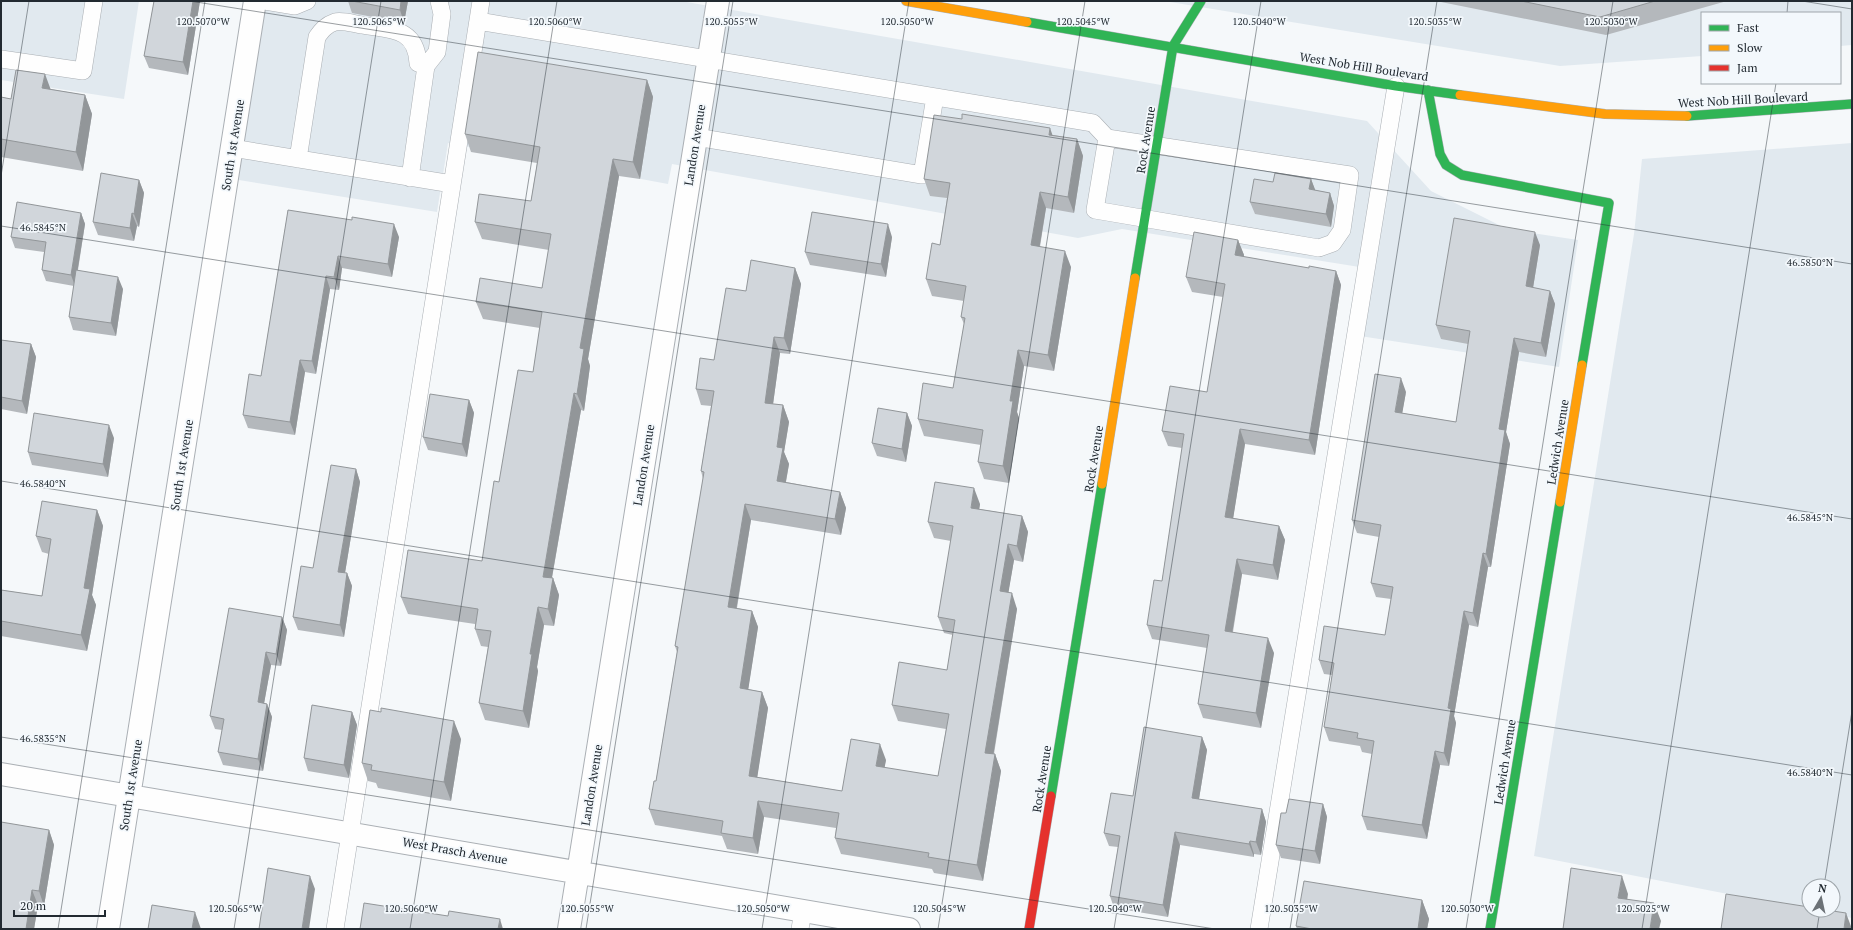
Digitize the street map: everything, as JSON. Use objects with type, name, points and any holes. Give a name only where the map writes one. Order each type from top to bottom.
[{"type":"street","name":"South 1st Avenue","points":[[108,929],[255,1]]},
{"type":"street","name":"Landon Avenue","points":[[569,929],[718,1]]},
{"type":"street","name":"West Nob Hill Boulevard","points":[[906,1],[1174,46],[1396,86],[1605,114],[1696,116],[1852,104]]},
{"type":"street","name":"Rock Avenue","points":[[1029,929],[1174,46],[1201,1]]},
{"type":"street","name":"Ledwich Avenue","points":[[1428,90],[1440,154],[1446,165],[1462,175],[1609,203],[1490,929]]},
{"type":"street","name":"West Prasch Avenue","points":[[1,774],[578,872],[802,920],[910,929]]},
{"type":"lane","points":[[1,59],[83,71],[94,1]]},
{"type":"lane","points":[[264,1],[296,6],[307,1]]},
{"type":"lane","points":[[410,178],[426,66],[437,52],[442,14],[440,1]]},
{"type":"lane","points":[[335,929],[481,1]]},
{"type":"lane","points":[[478,20],[708,60],[1093,123],[1106,138],[1350,175],[1342,230],[1334,243],[1319,248],[1094,210],[1106,138]]},
{"type":"lane","points":[[298,159],[317,37],[323,28],[337,21],[397,31],[408,37],[416,46],[418,63],[426,66]]},
{"type":"lane","points":[[1259,929],[1396,86]]},
{"type":"lane","points":[[696,137],[922,175],[935,97]]},
{"type":"lane","points":[[232,148],[452,184]]},
{"type":"shaded area","points":[[1,1],[139,1],[124,99],[1,80]]},
{"type":"shaded area","points":[[248,1],[681,1],[1367,121],[1431,191],[1507,229],[1578,240],[1559,367],[1360,336],[1372,269],[1122,229],[1078,238],[672,164],[668,184],[448,143],[437,212],[220,177]]},
{"type":"shaded area","points":[[1164,1],[1852,1],[1852,45],[1841,46],[1841,12],[1701,12],[1701,56],[1560,66]]},
{"type":"shaded area","points":[[1852,143],[1852,918],[1841,916],[1841,878],[1801,878],[1801,908],[1534,856],[1634,234],[1642,159]]},
{"type":"building","points":[[154,1],[193,1],[183,62],[144,56]]},
{"type":"building","points":[[352,1],[401,1],[400,10]]},
{"type":"building","points":[[1521,1],[1655,1],[1600,17]]},
{"type":"building","points":[[478,52],[647,80],[633,162],[613,159],[580,348],[584,349],[577,394],[574,393],[543,577],[553,578],[548,609],[538,607],[530,654],[532,654],[523,711],[479,703],[491,631],[475,629],[478,609],[401,597],[408,550],[482,561],[494,481],[499,482],[518,370],[533,372],[542,312],[476,302],[480,278],[542,288],[551,234],[475,222],[479,194],[531,201],[540,147],[465,134]]},
{"type":"building","points":[[16,70],[45,74],[42,88],[85,95],[76,152],[1,139],[1,97],[11,99]]},
{"type":"building","points":[[962,114],[1050,128],[1049,135],[1077,139],[1068,197],[1040,192],[1031,245],[1065,251],[1048,355],[1018,350],[1010,401],[1013,401],[1003,466],[978,462],[983,430],[918,419],[923,383],[953,388],[965,318],[961,317],[966,286],[926,279],[932,243],[940,245],[950,183],[924,179],[934,115],[962,119]]},
{"type":"building","points":[[101,173],[139,180],[134,214],[132,213],[130,228],[93,222]]},
{"type":"building","points":[[1275,173],[1311,179],[1309,189],[1330,193],[1326,214],[1250,202],[1254,179],[1273,182]]},
{"type":"building","points":[[17,202],[81,213],[71,275],[42,270],[46,242],[11,237]]},
{"type":"building","points":[[288,210],[352,220],[352,217],[394,224],[388,264],[338,256],[334,277],[326,276],[312,361],[300,360],[290,422],[243,415],[249,374],[261,376]]},
{"type":"building","points":[[812,212],[888,224],[881,264],[805,252]]},
{"type":"building","points":[[1454,218],[1535,232],[1526,286],[1550,291],[1541,343],[1514,338],[1499,429],[1505,430],[1486,554],[1483,553],[1473,613],[1464,611],[1448,708],[1451,709],[1444,753],[1435,751],[1422,825],[1362,816],[1374,741],[1357,738],[1358,733],[1324,727],[1334,663],[1319,660],[1324,626],[1385,635],[1393,587],[1371,583],[1381,525],[1352,520],[1375,374],[1401,378],[1395,412],[1456,422],[1470,331],[1436,325]]},
{"type":"building","points":[[1194,232],[1238,240],[1235,255],[1309,268],[1309,266],[1336,271],[1309,440],[1240,429],[1225,517],[1279,526],[1273,565],[1237,559],[1225,631],[1268,638],[1256,713],[1198,704],[1209,635],[1147,625],[1154,580],[1162,581],[1184,434],[1162,431],[1170,386],[1207,392],[1225,284],[1186,277]]},
{"type":"building","points":[[751,260],[795,268],[784,338],[774,337],[765,403],[783,405],[777,447],[783,448],[777,481],[840,492],[835,519],[745,504],[728,607],[752,611],[740,688],[762,692],[749,776],[842,791],[851,739],[880,744],[876,766],[938,776],[949,714],[892,705],[899,662],[947,670],[955,620],[938,617],[953,526],[928,522],[935,482],[974,488],[971,508],[1022,516],[1017,546],[1008,544],[1000,591],[1012,593],[985,753],[995,754],[977,865],[928,857],[929,853],[835,838],[839,813],[758,801],[753,838],[721,833],[723,821],[649,809],[654,781],[656,781],[678,647],[675,646],[704,472],[701,471],[714,391],[696,389],[700,358],[714,360],[726,288],[746,291]]},
{"type":"building","points":[[76,270],[118,277],[111,323],[69,317]]},
{"type":"building","points":[[1,340],[31,344],[22,401],[1,397]]},
{"type":"building","points":[[430,394],[469,400],[462,444],[423,437]]},
{"type":"building","points":[[878,408],[907,413],[902,449],[872,443]]},
{"type":"building","points":[[34,413],[109,425],[103,464],[28,452]]},
{"type":"building","points":[[331,465],[356,469],[338,572],[347,573],[340,625],[293,617],[301,566],[313,568]]},
{"type":"building","points":[[42,501],[97,510],[84,588],[90,589],[81,635],[1,621],[1,590],[42,596],[51,539],[36,536]]},
{"type":"building","points":[[229,608],[282,617],[276,654],[266,652],[258,702],[267,704],[258,759],[218,752],[224,719],[210,716]]},
{"type":"building","points":[[312,705],[352,712],[344,765],[304,758]]},
{"type":"building","points":[[381,708],[454,721],[444,782],[371,770],[372,765],[362,763],[370,710],[381,712]]},
{"type":"building","points":[[1144,727],[1202,737],[1192,798],[1262,809],[1256,842],[1250,841],[1249,844],[1175,832],[1163,905],[1110,896],[1120,836],[1104,833],[1111,793],[1133,796]]},
{"type":"building","points":[[1289,799],[1323,804],[1315,851],[1276,845],[1281,813],[1286,813]]},
{"type":"building","points":[[1,822],[49,830],[39,891],[32,890],[26,929],[1,929]]},
{"type":"building","points":[[268,868],[310,876],[302,929],[259,929]]},
{"type":"building","points":[[1571,868],[1622,876],[1618,898],[1654,903],[1650,929],[1563,929]]},
{"type":"building","points":[[1304,881],[1422,900],[1418,929],[1312,929],[1296,926]]},
{"type":"building","points":[[1726,894],[1801,906],[1801,918],[1841,918],[1841,912],[1846,913],[1844,929],[1721,929]]},
{"type":"building","points":[[364,903],[448,916],[449,911],[500,919],[498,929],[360,929]]},
{"type":"building","points":[[152,905],[195,912],[192,929],[148,929]]},
{"type":"traffic: fast","points":[[1135,278],[1173,46],[1201,1]]},
{"type":"traffic: fast","points":[[1027,22],[1396,86],[1460,95]]},
{"type":"traffic: fast","points":[[1428,90],[1440,154],[1446,165],[1462,175],[1609,203],[1582,365]]},
{"type":"traffic: fast","points":[[1687,116],[1852,104]]},
{"type":"traffic: fast","points":[[1051,796],[1102,484]]},
{"type":"traffic: fast","points":[[1490,929],[1560,502]]},
{"type":"traffic: slow","points":[[906,1],[1027,22]]},
{"type":"traffic: slow","points":[[1460,95],[1605,114],[1687,116]]},
{"type":"traffic: slow","points":[[1102,484],[1135,278]]},
{"type":"traffic: slow","points":[[1560,502],[1582,365]]},
{"type":"traffic: jam","points":[[1029,929],[1051,796]]}]
